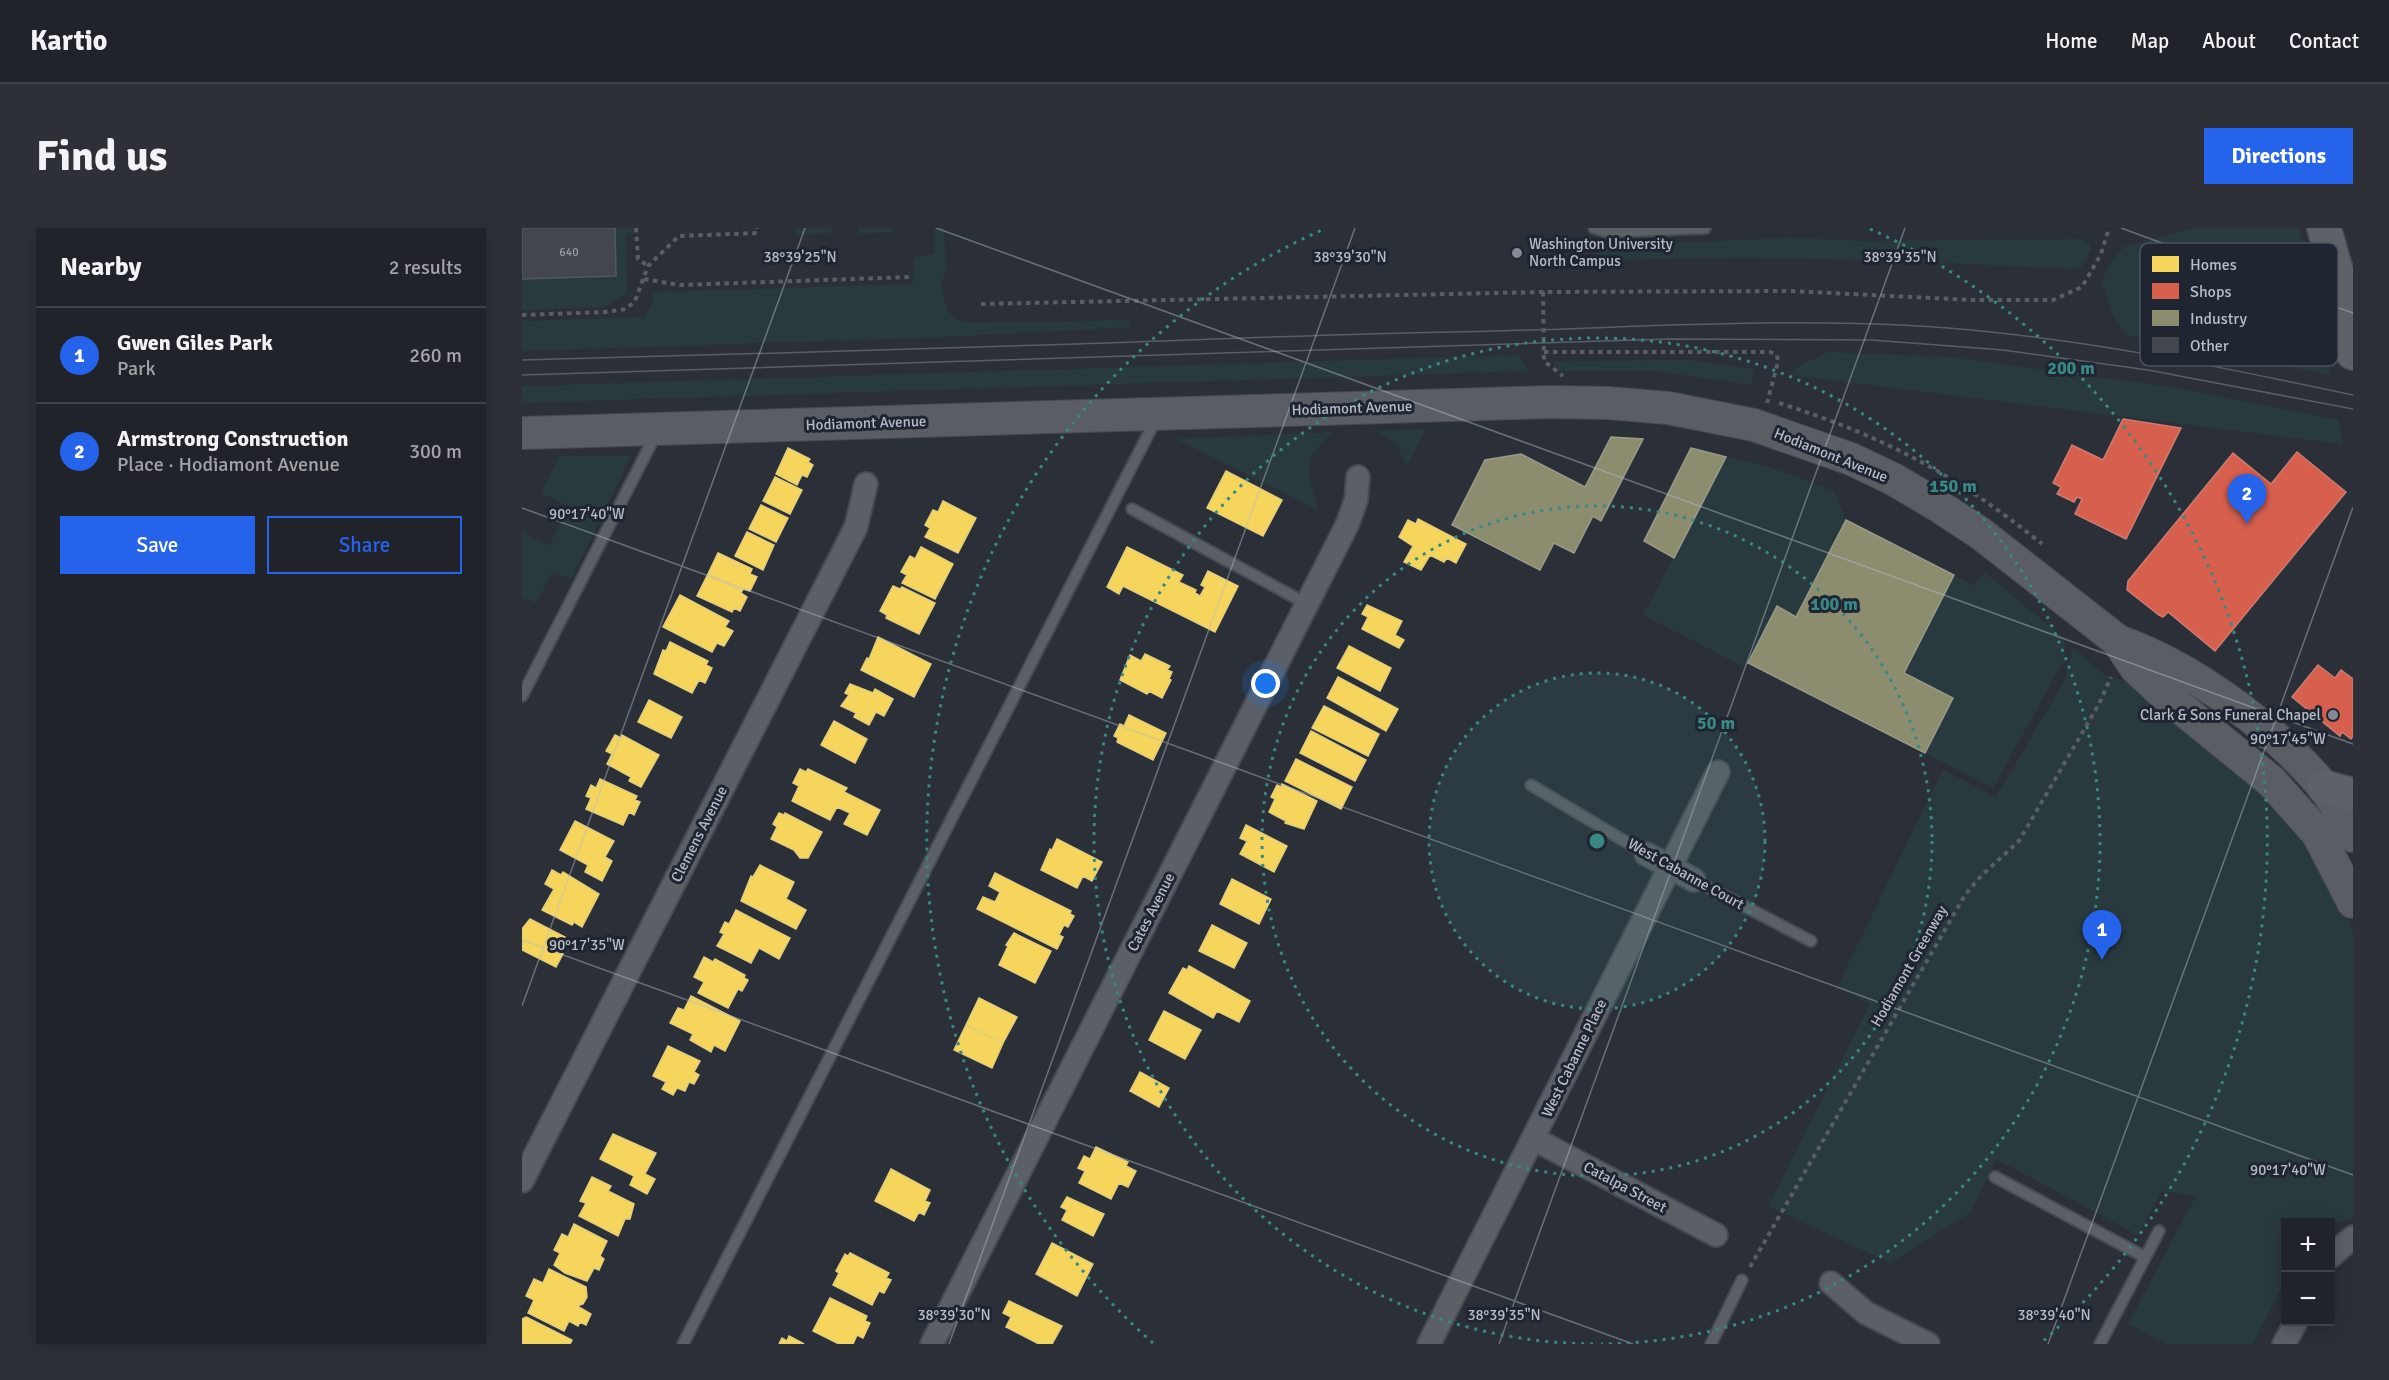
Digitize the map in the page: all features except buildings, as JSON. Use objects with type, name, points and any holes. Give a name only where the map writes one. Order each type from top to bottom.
[{"type":"main road","points":[[2324,228],[2328,243]]},
{"type":"main road","points":[[2338,278],[2353,353]]},
{"type":"street","name":"Hodiamont Avenue","points":[[522,433],[1544,402],[1608,403],[1668,408],[1760,427],[1851,459],[1893,479],[1937,505],[1980,533],[2118,641],[2136,668],[2272,782],[2298,809],[2318,834],[2353,902]]},
{"type":"street","name":"Cates Avenue","points":[[932,1344],[1347,525],[1356,500],[1358,477]]},
{"type":"street","name":"Clemens Avenue","points":[[522,1181],[856,526],[866,484]]},
{"type":"street","name":"Hodiamont Avenue","points":[[2118,641],[2153,653],[2218,694],[2273,737],[2338,791],[2353,836]]},
{"type":"street","name":"West Cabanne Place","points":[[1429,1344],[1718,772]]},
{"type":"street","name":"West Cabanne Court","points":[[1646,854],[1694,880]]},
{"type":"street","name":"Catalpa Street","points":[[1534,1139],[1716,1234]]},
{"type":"street","points":[[2335,1253],[2353,1237]]},
{"type":"street","points":[[1831,1283],[1866,1313],[1928,1344]]},
{"type":"street","points":[[2284,1344],[2294,1326]]},
{"type":"lane","points":[[1594,228],[1608,232],[1705,228]]},
{"type":"lane","points":[[683,1344],[1158,414]]},
{"type":"lane","points":[[522,696],[659,429]]},
{"type":"lane","points":[[1132,509],[1307,604]]},
{"type":"lane","name":"West Cabanne Court","points":[[1531,785],[1646,854]]},
{"type":"lane","name":"West Cabanne Court","points":[[1694,880],[1811,941]]},
{"type":"lane","points":[[1995,1177],[2145,1257]]},
{"type":"lane","points":[[2100,1344],[2159,1231]]},
{"type":"lane","points":[[1711,1344],[1743,1280]]},
{"type":"path","points":[[636,228],[638,259],[648,266]]},
{"type":"path","points":[[522,315],[620,311],[635,301],[648,266],[680,236],[757,233],[757,228]]},
{"type":"path","points":[[981,304],[1543,292],[1791,291],[1972,300],[2053,300],[2082,287],[2101,254],[2109,228]]},
{"type":"path","points":[[644,279],[680,285],[910,278]]},
{"type":"path","points":[[1543,292],[1544,361],[1564,378],[1544,402]]},
{"type":"path","points":[[1544,352],[1758,352],[1777,355],[1776,373],[1760,427]]},
{"type":"path","name":"Hodiamont Greenway","points":[[1743,1280],[1965,895],[1981,876],[2019,841],[2098,704],[2111,676]]},
{"type":"shaded area","points":[[615,228],[634,228],[634,234],[626,235],[627,293],[605,307],[522,310],[522,279],[616,276]]},
{"type":"shaded area","points":[[794,228],[833,228],[830,233],[798,235]]},
{"type":"shaded area","points":[[857,228],[895,228],[892,232],[860,234]]},
{"type":"shaded area","points":[[934,228],[944,228],[946,271],[941,283],[948,311],[955,319],[971,323],[1127,320],[1131,327],[948,337],[522,351],[522,321],[645,317],[653,301],[653,292],[913,284],[913,261],[916,257],[935,254]]},
{"type":"shaded area","points":[[2192,228],[2299,228],[2303,243],[2140,243],[2140,338],[2127,335],[2113,316],[2101,282],[2112,261],[2124,247]]},
{"type":"shaded area","points":[[1788,238],[1868,241],[2082,239],[2089,244],[2091,250],[2080,269],[1772,258],[1588,262],[1602,248],[1614,245]]},
{"type":"shaded area","points":[[1828,352],[1948,357],[2171,387],[2338,420],[2343,444],[1790,375],[1797,367]]},
{"type":"shaded area","points":[[1518,355],[1528,371],[522,403],[522,386]]},
{"type":"shaded area","points":[[1688,360],[1754,369],[1751,385],[1655,371],[1558,371],[1553,361]]},
{"type":"shaded area","points":[[2284,366],[2329,366],[2330,375]]},
{"type":"shaded area","points":[[1426,429],[1407,466],[1396,444],[1377,431]]},
{"type":"shaded area","points":[[1334,432],[1314,452],[1310,460],[1310,476],[1318,510],[1176,439]]},
{"type":"shaded area","points":[[559,456],[631,456],[571,579],[552,572],[536,603],[522,597],[522,532],[549,546],[569,506],[541,493]]},
{"type":"shaded area","points":[[1726,457],[1770,467],[1834,491],[1846,520],[1796,617],[1777,607],[1746,668],[1643,615]]},
{"type":"shaded area","points":[[1984,572],[2064,638],[2065,658],[1993,788],[1925,753],[1953,698],[1904,673],[1954,575],[1974,586]]},
{"type":"shaded area","points":[[2073,648],[2106,676],[2128,681],[2256,785],[2316,848],[2339,895],[2353,932],[2353,1218],[2335,1224],[2335,1218],[2281,1218],[2281,1288],[2253,1344],[2167,1344],[2128,1324],[2196,1196],[2162,1191],[2138,1235],[1996,1159],[1971,1212],[1890,1263],[1768,1206],[1870,1004],[1837,987],[1943,770],[1996,797],[2065,680]]},
{"type":"tram line","points":[[522,360],[1777,323],[1906,325],[1971,330],[2067,341],[2140,353]]},
{"type":"tram line","points":[[522,375],[1668,339],[1872,340],[2003,350],[2148,370],[2353,409]]},
{"type":"tram line","points":[[2210,366],[2353,395]]},
{"type":"place","name":"Washington University North Campus","points":[[1517,253]]},
{"type":"place","name":"Armstrong Construction","points":[[2247,524]]},
{"type":"place","name":"Clark & Sons Funeral Chapel","points":[[2333,715]]},
{"type":"place","name":"Gwen Giles Park","points":[[2102,960]]}]
